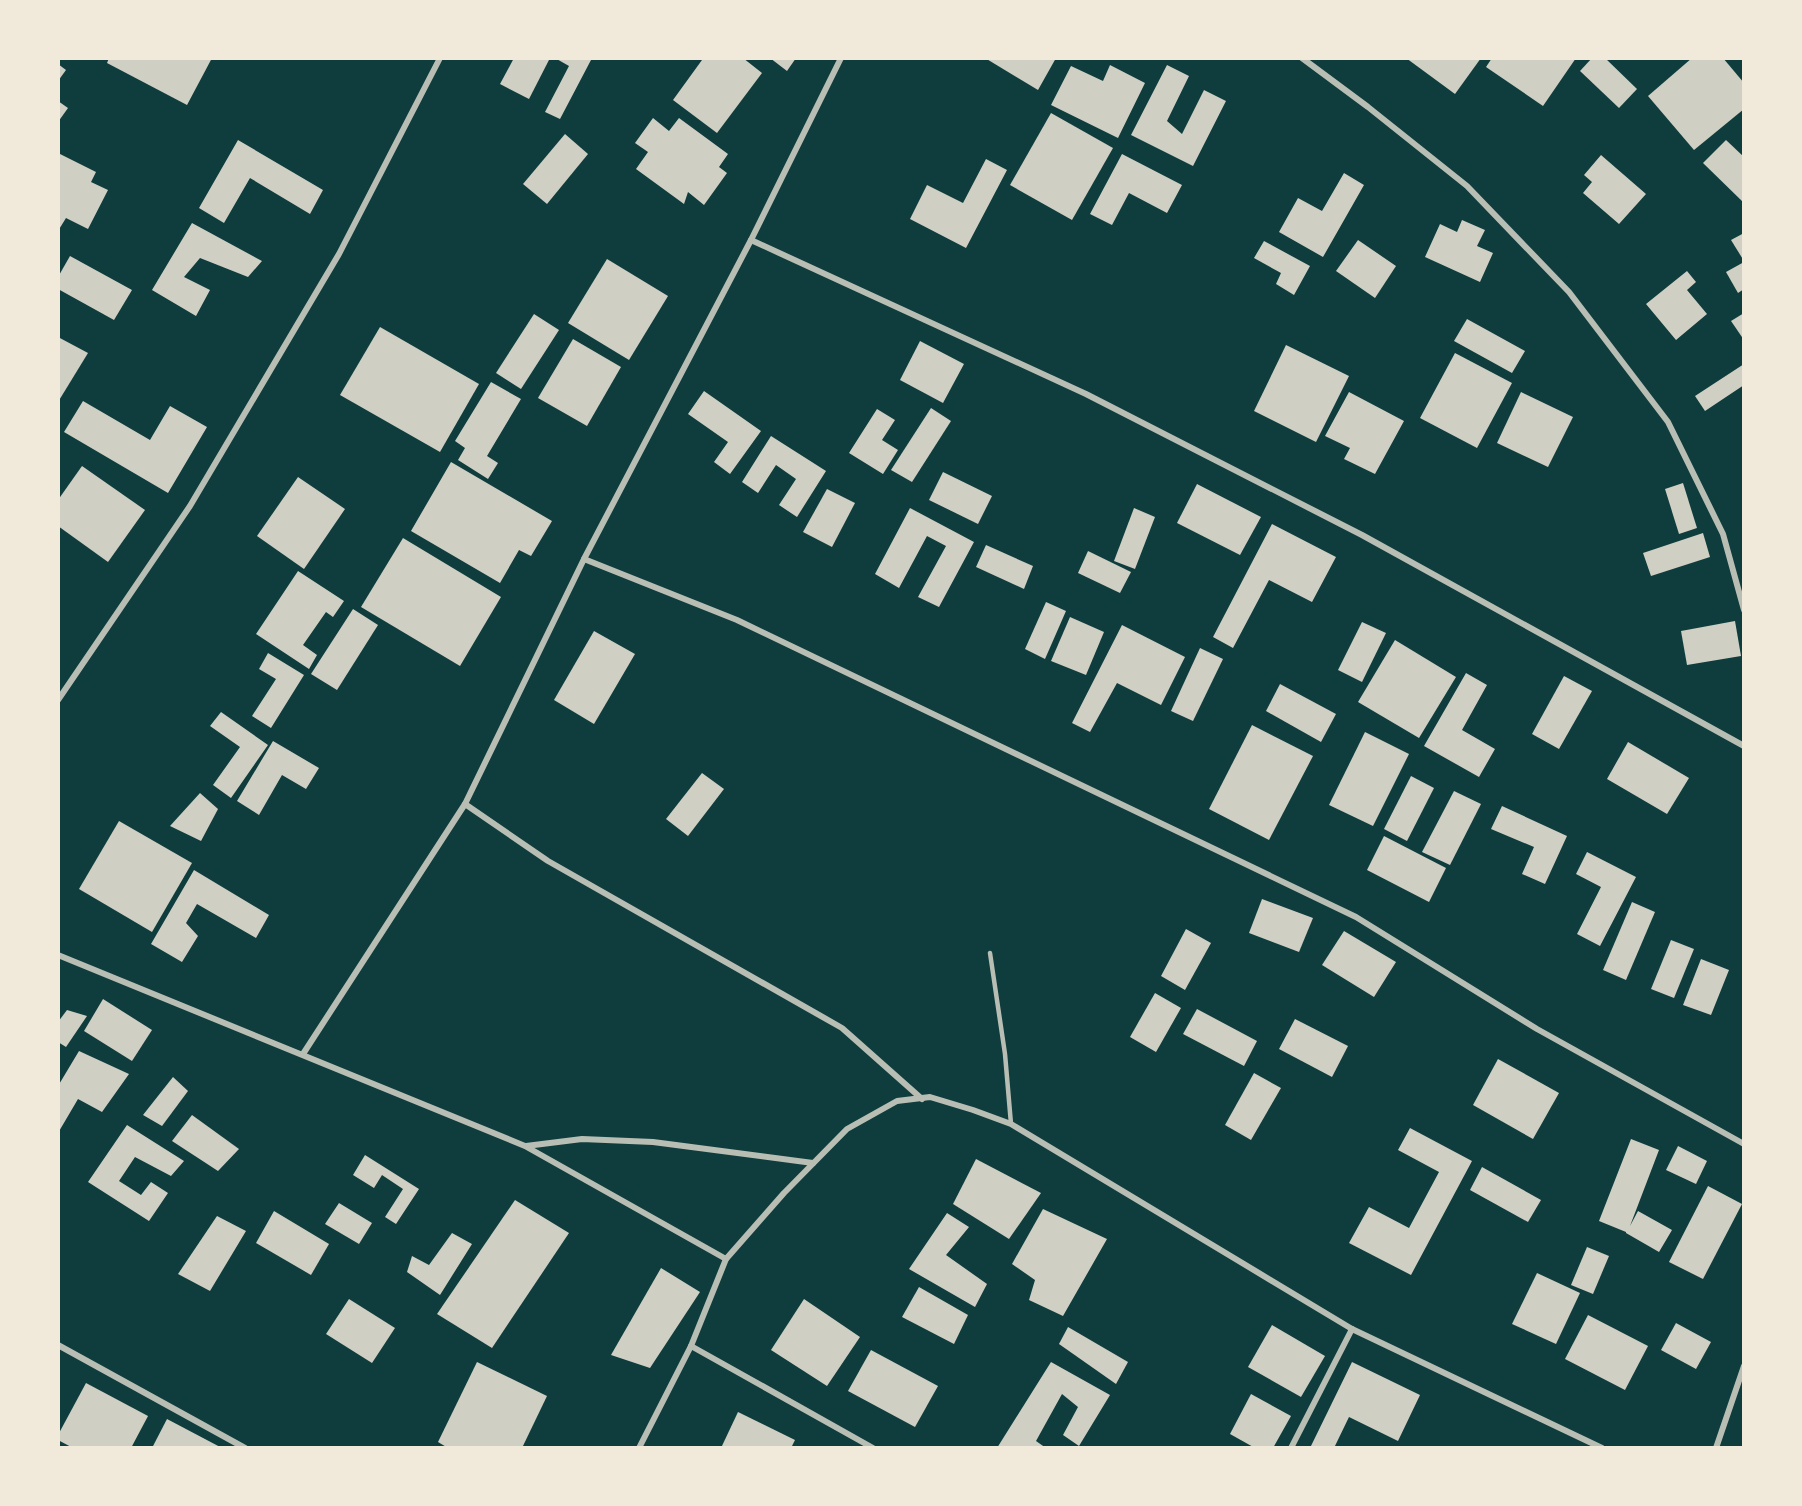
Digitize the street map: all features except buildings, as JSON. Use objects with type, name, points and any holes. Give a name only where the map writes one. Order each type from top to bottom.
[{"type":"street","points":[[58,700],[190,506],[339,254],[440,58]]},
{"type":"street","points":[[303,1054],[465,804],[584,559],[751,240],[841,58]]},
{"type":"street","points":[[1302,58],[1467,186],[1569,292],[1668,422],[1723,534],[1743,610]]},
{"type":"street","points":[[751,240],[1086,394],[1362,535],[1743,746]]},
{"type":"street","points":[[584,559],[737,620],[1356,917],[1537,1029],[1743,1144]]},
{"type":"street","points":[[465,804],[548,861],[842,1028],[922,1099]]},
{"type":"street","points":[[58,955],[525,1146],[726,1259]]},
{"type":"street","points":[[639,1448],[692,1346],[726,1259],[784,1193],[847,1129],[897,1101],[930,1097],[1011,1124],[1352,1329],[1602,1448]]},
{"type":"street","points":[[525,1146],[582,1139],[653,1142],[813,1163]]},
{"type":"street","points":[[1291,1448],[1352,1329]]},
{"type":"street","points":[[58,1345],[244,1448]]},
{"type":"street","points":[[692,1346],[873,1448]]},
{"type":"street","points":[[1716,1448],[1743,1366]]},
{"type":"lane","points":[[990,953],[1005,1054],[1011,1124]]}]
